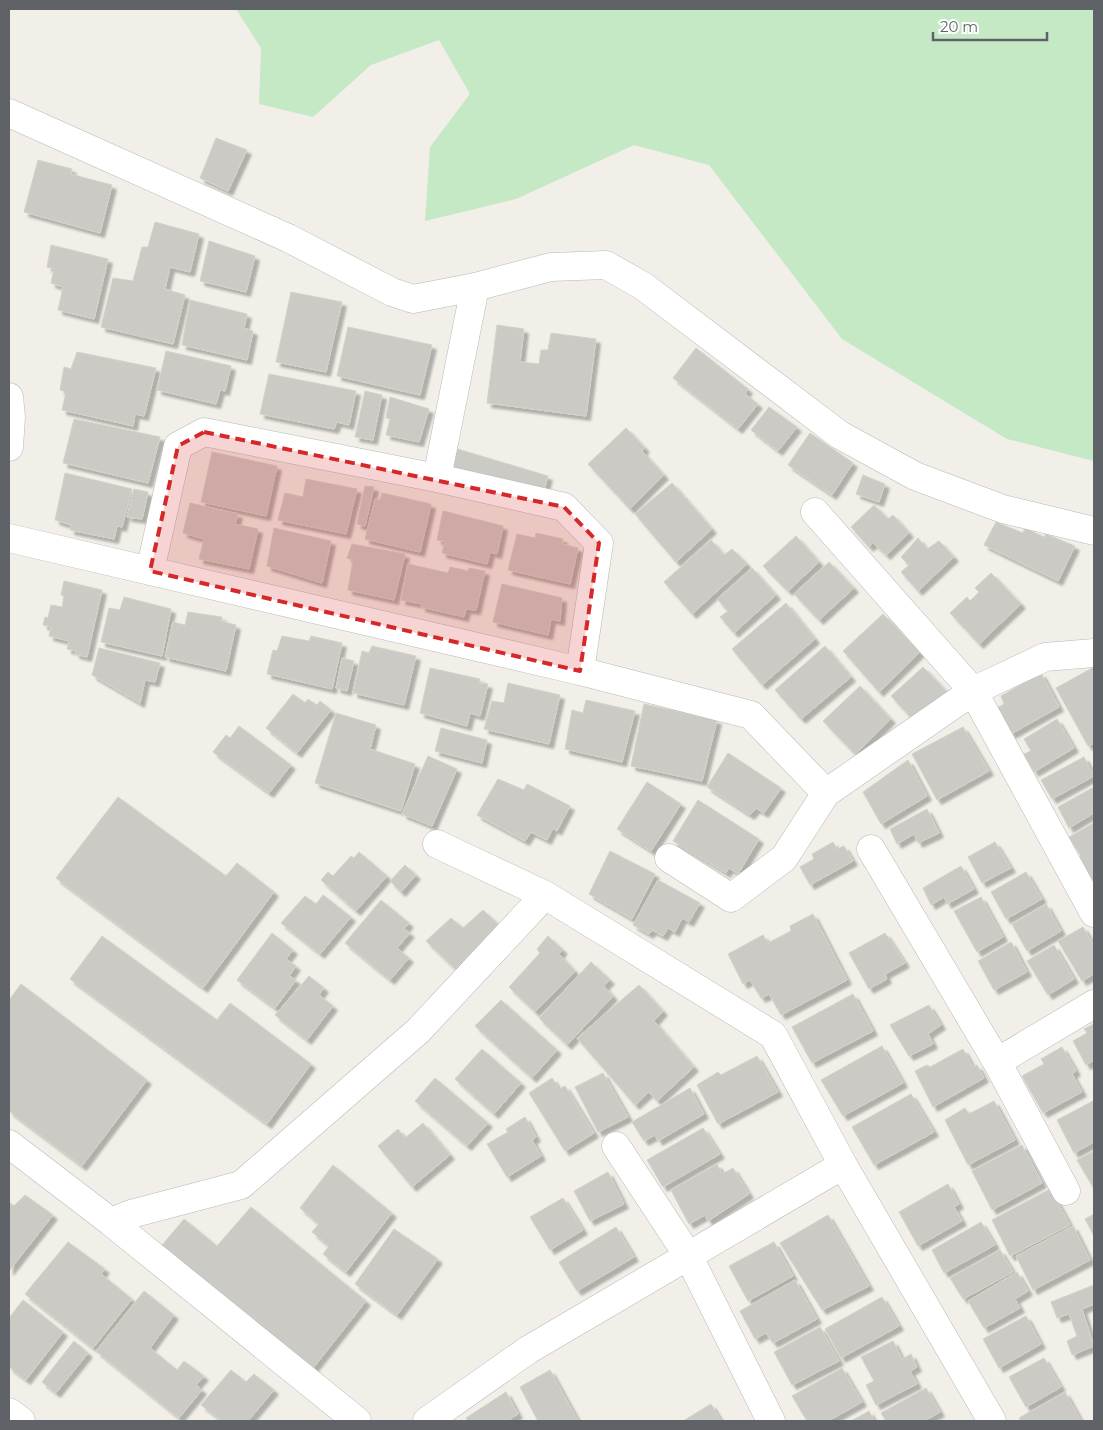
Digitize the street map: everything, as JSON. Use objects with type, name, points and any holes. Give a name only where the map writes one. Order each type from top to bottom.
[{"type":"street","points":[[9,113],[288,238],[392,292],[413,300],[475,287],[551,267],[606,265],[643,286],[840,435],[914,476],[1003,509],[1094,531]]},
{"type":"street","points":[[437,478],[475,287]]},
{"type":"street","points":[[9,397],[11,417],[9,447]]},
{"type":"street","points":[[150,571],[178,446],[204,432],[437,478],[564,507],[599,543],[580,670]]},
{"type":"street","points":[[815,512],[973,691],[1094,913]]},
{"type":"street","points":[[9,538],[580,670],[751,714],[826,793]]},
{"type":"street","points":[[669,858],[731,898],[784,858],[826,793],[973,691],[1045,657],[1094,653]]},
{"type":"street","points":[[437,844],[545,894],[772,1035],[843,1165],[992,1421]]},
{"type":"street","points":[[872,849],[997,1062],[1066,1191]]},
{"type":"street","points":[[111,1222],[131,1214],[241,1185],[418,1031],[545,894]]},
{"type":"street","points":[[997,1062],[1094,1004]]},
{"type":"street","points":[[9,1144],[111,1222],[357,1421]]},
{"type":"street","points":[[616,1146],[689,1257],[771,1421]]},
{"type":"street","points":[[427,1421],[528,1350],[843,1165]]},
{"type":"street","points":[[9,1412],[21,1421]]},
{"type":"highlighted area","points":[[204,432],[564,507],[599,543],[580,671],[150,571],[178,446]]},
{"type":"green space","points":[[236,9],[1094,9],[1094,461],[1007,439],[842,339],[709,165],[634,145],[516,199],[425,221],[430,147],[470,94],[439,40],[371,65],[313,117],[259,104],[261,48]]},
{"type":"building","points":[[216,138],[247,150],[228,191],[200,178]]},
{"type":"building","points":[[38,160],[72,169],[70,174],[112,185],[100,233],[24,212]]},
{"type":"building","points":[[155,222],[199,234],[190,272],[170,267],[165,289],[185,295],[173,344],[101,327],[113,278],[133,281],[142,247],[148,247]]},
{"type":"building","points":[[209,241],[255,256],[246,292],[200,281]]},
{"type":"building","points":[[51,245],[108,259],[94,319],[58,310],[63,287],[51,283],[54,269],[47,267]]},
{"type":"building","points":[[291,292],[342,302],[326,372],[276,362]]},
{"type":"building","points":[[190,300],[247,314],[244,328],[253,331],[247,360],[182,345]]},
{"type":"building","points":[[497,325],[524,329],[520,362],[539,364],[541,350],[548,350],[551,333],[596,339],[586,416],[487,403]]},
{"type":"building","points":[[348,327],[432,345],[420,395],[337,376]]},
{"type":"building","points":[[696,348],[748,389],[745,394],[758,404],[738,429],[673,378]]},
{"type":"building","points":[[166,351],[231,366],[225,391],[220,390],[216,404],[157,390]]},
{"type":"building","points":[[77,352],[156,368],[144,416],[135,414],[133,426],[62,410],[66,392],[60,390],[64,367],[71,369]]},
{"type":"building","points":[[269,374],[356,391],[349,425],[337,422],[334,429],[260,414]]},
{"type":"building","points":[[365,391],[382,395],[373,440],[355,437]]},
{"type":"building","points":[[390,397],[429,409],[419,442],[386,435],[390,419],[386,418]]},
{"type":"building","points":[[769,407],[797,427],[778,451],[751,430]]},
{"type":"building","points":[[74,419],[160,437],[148,483],[63,463]]},
{"type":"building","points":[[626,428],[645,448],[642,451],[664,475],[630,509],[588,464]]},
{"type":"building","points":[[810,433],[853,463],[832,495],[788,465]]},
{"type":"building","points":[[451,447],[548,476],[543,494],[448,466]]},
{"type":"building","points":[[212,452],[277,466],[266,516],[201,502]]},
{"type":"building","points":[[65,473],[132,489],[122,527],[117,526],[114,539],[70,530],[71,525],[55,520]]},
{"type":"building","points":[[863,475],[885,484],[879,502],[856,494]]},
{"type":"building","points":[[306,479],[357,489],[346,534],[278,520],[285,493],[303,497]]},
{"type":"building","points":[[672,483],[712,529],[676,562],[635,514]]},
{"type":"building","points":[[365,486],[374,487],[365,526],[357,524]]},
{"type":"building","points":[[134,489],[148,492],[142,519],[127,517]]},
{"type":"building","points":[[382,493],[431,504],[420,552],[365,539],[375,499],[380,500]]},
{"type":"building","points":[[190,503],[238,514],[235,524],[258,529],[249,569],[199,559],[204,539],[183,533]]},
{"type":"building","points":[[874,505],[888,519],[893,515],[909,533],[886,555],[873,543],[869,547],[851,527]]},
{"type":"building","points":[[443,511],[503,526],[497,554],[490,552],[487,564],[442,553],[445,541],[437,540]]},
{"type":"building","points":[[996,522],[1023,533],[1025,528],[1044,537],[1046,534],[1075,546],[1058,581],[984,545]]},
{"type":"building","points":[[274,528],[331,541],[322,583],[267,566]]},
{"type":"building","points":[[536,533],[563,539],[562,544],[578,548],[570,584],[508,570],[517,534],[535,538]]},
{"type":"building","points":[[796,536],[819,562],[788,591],[763,566]]},
{"type":"building","points":[[918,538],[927,549],[939,541],[954,557],[918,591],[901,572],[909,565],[901,557]]},
{"type":"building","points":[[711,540],[724,555],[732,549],[747,564],[692,614],[664,582]]},
{"type":"building","points":[[352,544],[405,554],[394,600],[348,590],[353,560],[347,558]]},
{"type":"building","points":[[829,562],[854,588],[819,620],[794,594]]},
{"type":"building","points":[[408,564],[448,573],[450,567],[468,571],[469,568],[485,571],[476,610],[466,609],[464,617],[421,607],[422,604],[401,600]]},
{"type":"building","points":[[752,568],[776,595],[734,633],[720,617],[728,611],[717,599]]},
{"type":"building","points":[[991,573],[1021,604],[979,644],[950,613],[967,597],[970,601],[979,592],[975,588]]},
{"type":"building","points":[[64,581],[102,590],[87,657],[75,654],[76,651],[67,649],[69,641],[49,636],[51,627],[43,625],[45,617],[48,618],[51,605],[62,607],[64,596],[61,595]]},
{"type":"building","points":[[502,584],[562,598],[560,621],[551,619],[548,635],[493,622]]},
{"type":"building","points":[[124,597],[171,609],[162,656],[101,642],[109,608],[120,610]]},
{"type":"building","points":[[786,603],[815,639],[762,685],[732,649]]},
{"type":"building","points":[[188,612],[222,617],[221,621],[236,625],[226,671],[165,657],[173,622],[185,625]]},
{"type":"building","points":[[883,614],[920,652],[879,692],[843,651]]},
{"type":"building","points":[[282,636],[309,641],[311,636],[342,643],[332,689],[267,674],[273,650],[277,651]]},
{"type":"building","points":[[372,646],[416,656],[404,705],[353,693],[362,651],[369,653]]},
{"type":"building","points":[[825,646],[851,677],[801,719],[775,690]]},
{"type":"building","points":[[99,648],[160,663],[155,682],[145,680],[140,703],[92,675]]},
{"type":"building","points":[[342,658],[354,661],[347,691],[336,688]]},
{"type":"building","points":[[923,667],[950,695],[917,724],[891,696]]},
{"type":"building","points":[[1094,667],[1094,743],[1088,746],[1056,688]]},
{"type":"building","points":[[430,668],[480,679],[479,683],[488,684],[480,716],[470,713],[467,726],[420,713]]},
{"type":"building","points":[[1041,673],[1059,707],[1011,734],[997,708],[1004,704],[1001,696]]},
{"type":"building","points":[[508,683],[560,695],[549,744],[484,729],[492,701],[504,703]]},
{"type":"building","points":[[860,686],[891,719],[855,754],[823,721]]},
{"type":"building","points":[[293,694],[305,703],[308,699],[317,705],[320,701],[331,710],[297,753],[266,728]]},
{"type":"building","points":[[586,700],[635,711],[622,762],[565,749],[572,710],[583,713]]},
{"type":"building","points":[[644,704],[717,720],[702,781],[631,766]]},
{"type":"building","points":[[336,713],[376,725],[370,749],[415,764],[401,811],[315,783]]},
{"type":"building","points":[[1057,719],[1074,748],[1034,772],[1024,754],[1031,751],[1024,739]]},
{"type":"building","points":[[239,726],[291,765],[269,793],[213,752],[226,735],[230,738]]},
{"type":"building","points":[[963,727],[989,771],[937,800],[912,754]]},
{"type":"building","points":[[441,728],[487,740],[482,763],[435,751]]},
{"type":"building","points":[[728,753],[781,788],[764,813],[756,808],[750,815],[707,787]]},
{"type":"building","points":[[428,756],[457,769],[432,826],[402,814]]},
{"type":"building","points":[[1084,757],[1094,776],[1052,799],[1041,780]]},
{"type":"building","points":[[908,760],[927,796],[881,824],[863,792]]},
{"type":"building","points":[[498,779],[524,790],[527,784],[570,806],[557,831],[553,828],[547,840],[531,832],[525,841],[477,815]]},
{"type":"building","points":[[647,782],[681,804],[651,851],[617,829]]},
{"type":"building","points":[[1094,787],[1094,813],[1069,828],[1058,807]]},
{"type":"building","points":[[118,797],[226,876],[237,863],[274,892],[203,988],[56,878]]},
{"type":"building","points":[[698,800],[759,839],[738,874],[729,868],[726,873],[673,841]]},
{"type":"building","points":[[927,809],[939,833],[918,843],[914,834],[897,844],[890,829]]},
{"type":"building","points":[[1094,823],[1094,885],[1076,859],[1081,856],[1069,837]]},
{"type":"building","points":[[833,842],[837,849],[844,846],[853,861],[810,885],[800,867],[814,859],[812,854]]},
{"type":"building","points":[[995,842],[1011,868],[982,883],[968,857]]},
{"type":"building","points":[[610,851],[655,874],[632,919],[589,894]]},
{"type":"building","points":[[359,852],[387,876],[356,911],[321,880],[328,872],[333,876],[351,856],[354,858]]},
{"type":"building","points":[[405,865],[416,875],[401,892],[390,881]]},
{"type":"building","points":[[961,866],[974,889],[947,904],[944,897],[931,905],[923,888]]},
{"type":"building","points":[[1026,872],[1042,899],[1006,919],[991,892]]},
{"type":"building","points":[[658,880],[700,903],[689,922],[682,918],[675,932],[668,928],[663,936],[652,930],[649,934],[633,925]]},
{"type":"building","points":[[323,895],[351,917],[320,954],[281,923],[305,896],[316,904]]},
{"type":"building","points":[[981,897],[1003,937],[977,952],[954,911]]},
{"type":"building","points":[[381,900],[409,923],[404,929],[410,933],[397,948],[409,958],[390,980],[345,943]]},
{"type":"building","points":[[1046,904],[1061,931],[1027,951],[1012,924]]},
{"type":"building","points":[[483,910],[499,925],[455,969],[426,941],[451,918],[463,928]]},
{"type":"building","points":[[813,914],[847,980],[781,1015],[769,994],[761,998],[750,980],[743,984],[728,954],[763,935],[768,943],[791,931],[790,926]]},
{"type":"building","points":[[1083,927],[1094,946],[1094,974],[1082,981],[1058,941]]},
{"type":"building","points":[[272,933],[293,950],[286,959],[296,966],[289,976],[296,980],[275,1008],[237,980]]},
{"type":"building","points":[[885,933],[905,963],[885,974],[887,979],[869,989],[849,953]]},
{"type":"building","points":[[102,936],[217,1020],[230,1003],[311,1064],[267,1124],[70,979]]},
{"type":"building","points":[[548,936],[563,950],[559,954],[575,971],[535,1012],[509,987],[540,953],[537,949]]},
{"type":"building","points":[[1011,942],[1027,972],[994,990],[978,961]]},
{"type":"building","points":[[1054,945],[1074,979],[1048,995],[1027,961]]},
{"type":"building","points":[[591,962],[610,980],[604,986],[613,996],[567,1045],[539,1018]]},
{"type":"building","points":[[309,976],[324,988],[319,995],[333,1006],[307,1040],[275,1015]]},
{"type":"building","points":[[21,984],[147,1080],[82,1166],[9,1111],[9,1000]]},
{"type":"building","points":[[639,985],[663,1011],[654,1021],[694,1067],[657,1101],[649,1092],[635,1105],[577,1038]]},
{"type":"building","points":[[853,994],[873,1031],[812,1063],[792,1027]]},
{"type":"building","points":[[501,1000],[557,1050],[532,1078],[475,1026]]},
{"type":"building","points":[[929,1005],[941,1025],[928,1034],[933,1044],[909,1056],[890,1025]]},
{"type":"building","points":[[1094,1024],[1094,1060],[1086,1065],[1073,1041],[1087,1033],[1084,1029]]},
{"type":"building","points":[[882,1046],[903,1083],[843,1116],[821,1080]]},
{"type":"building","points":[[1062,1047],[1076,1071],[1072,1074],[1082,1092],[1043,1113],[1022,1076],[1044,1064],[1041,1059]]},
{"type":"building","points":[[482,1049],[521,1083],[494,1114],[455,1079]]},
{"type":"building","points":[[963,1049],[973,1067],[977,1065],[984,1078],[933,1107],[915,1071],[927,1065],[930,1067]]},
{"type":"building","points":[[757,1056],[778,1092],[718,1124],[697,1085],[718,1072],[721,1075]]},
{"type":"building","points":[[603,1073],[628,1117],[598,1132],[575,1087]]},
{"type":"building","points":[[435,1078],[488,1123],[467,1146],[415,1101]]},
{"type":"building","points":[[552,1078],[559,1089],[565,1086],[594,1133],[565,1151],[529,1093]]},
{"type":"building","points":[[690,1088],[704,1114],[658,1141],[655,1135],[644,1141],[632,1122]]},
{"type":"building","points":[[911,1094],[934,1132],[874,1165],[852,1127]]},
{"type":"building","points":[[994,1101],[1015,1140],[968,1165],[945,1120],[965,1108],[969,1114]]},
{"type":"building","points":[[1093,1101],[1094,1142],[1074,1153],[1057,1120]]},
{"type":"building","points":[[525,1117],[536,1137],[532,1140],[541,1156],[507,1177],[487,1144],[508,1132],[506,1129]]},
{"type":"building","points":[[423,1123],[450,1155],[412,1187],[378,1146],[398,1129],[405,1138]]},
{"type":"building","points":[[703,1128],[720,1154],[663,1187],[647,1160]]},
{"type":"building","points":[[1022,1145],[1042,1183],[992,1210],[972,1171]]},
{"type":"building","points":[[1094,1151],[1094,1189],[1077,1160]]},
{"type":"building","points":[[717,1164],[722,1174],[733,1168],[749,1194],[708,1221],[705,1215],[689,1224],[671,1190]]},
{"type":"building","points":[[333,1165],[392,1213],[346,1272],[323,1254],[329,1246],[312,1232],[319,1224],[300,1208]]},
{"type":"building","points":[[608,1172],[624,1204],[590,1221],[574,1191]]},
{"type":"building","points":[[948,1184],[959,1204],[954,1207],[962,1221],[918,1246],[899,1212]]},
{"type":"building","points":[[1050,1189],[1070,1225],[1010,1256],[992,1220]]},
{"type":"building","points":[[25,1195],[53,1215],[9,1271],[9,1202],[14,1206]]},
{"type":"building","points":[[563,1198],[583,1230],[550,1250],[530,1217]]},
{"type":"building","points":[[251,1207],[366,1301],[310,1372],[158,1250],[184,1219],[217,1246]]},
{"type":"building","points":[[1094,1214],[1094,1236],[1085,1219]]},
{"type":"building","points":[[828,1215],[869,1286],[822,1310],[780,1243]]},
{"type":"building","points":[[981,1222],[995,1245],[944,1273],[932,1250]]},
{"type":"building","points":[[1073,1226],[1090,1260],[1033,1290],[1016,1256]]},
{"type":"building","points":[[616,1227],[634,1257],[577,1291],[559,1262]]},
{"type":"building","points":[[394,1229],[438,1259],[397,1315],[355,1284]]},
{"type":"building","points":[[68,1242],[105,1269],[101,1274],[132,1299],[93,1348],[25,1294]]},
{"type":"building","points":[[774,1242],[793,1276],[748,1301],[729,1266]]},
{"type":"building","points":[[1000,1250],[1013,1272],[963,1299],[950,1278]]},
{"type":"building","points":[[1017,1272],[1028,1291],[1015,1299],[1020,1308],[984,1328],[968,1301]]},
{"type":"building","points":[[795,1280],[817,1319],[773,1343],[766,1333],[755,1339],[740,1311]]},
{"type":"building","points":[[1094,1285],[1094,1304],[1082,1309],[1094,1346],[1072,1355],[1067,1341],[1077,1336],[1069,1314],[1057,1318],[1051,1302]]},
{"type":"building","points":[[144,1291],[174,1315],[150,1348],[177,1370],[184,1361],[204,1376],[196,1385],[202,1390],[179,1418],[96,1351]]},
{"type":"building","points":[[882,1297],[899,1326],[841,1358],[825,1329]]},
{"type":"building","points":[[23,1300],[63,1332],[26,1380],[9,1367],[9,1318]]},
{"type":"building","points":[[1026,1316],[1041,1344],[999,1368],[983,1339]]},
{"type":"building","points":[[820,1327],[839,1361],[792,1385],[774,1352]]},
{"type":"building","points":[[74,1341],[88,1353],[56,1393],[42,1382]]},
{"type":"building","points":[[893,1341],[902,1359],[911,1354],[917,1367],[910,1371],[917,1384],[876,1405],[866,1385],[874,1381],[861,1357]]},
{"type":"building","points":[[1044,1358],[1061,1387],[1026,1407],[1009,1377]]},
{"type":"building","points":[[842,1368],[862,1402],[828,1421],[807,1421],[792,1396]]},
{"type":"building","points":[[231,1370],[246,1382],[254,1374],[274,1390],[248,1421],[223,1421],[201,1405]]},
{"type":"building","points":[[550,1370],[578,1421],[538,1421],[520,1387]]},
{"type":"building","points":[[926,1388],[940,1412],[924,1421],[886,1421],[881,1413]]},
{"type":"building","points":[[506,1392],[518,1414],[510,1419],[512,1421],[468,1421],[466,1418]]},
{"type":"building","points":[[1065,1392],[1081,1421],[1021,1421],[1019,1418]]},
{"type":"building","points":[[711,1404],[721,1421],[683,1421]]},
{"type":"building","points":[[869,1411],[874,1421],[851,1421]]}]
